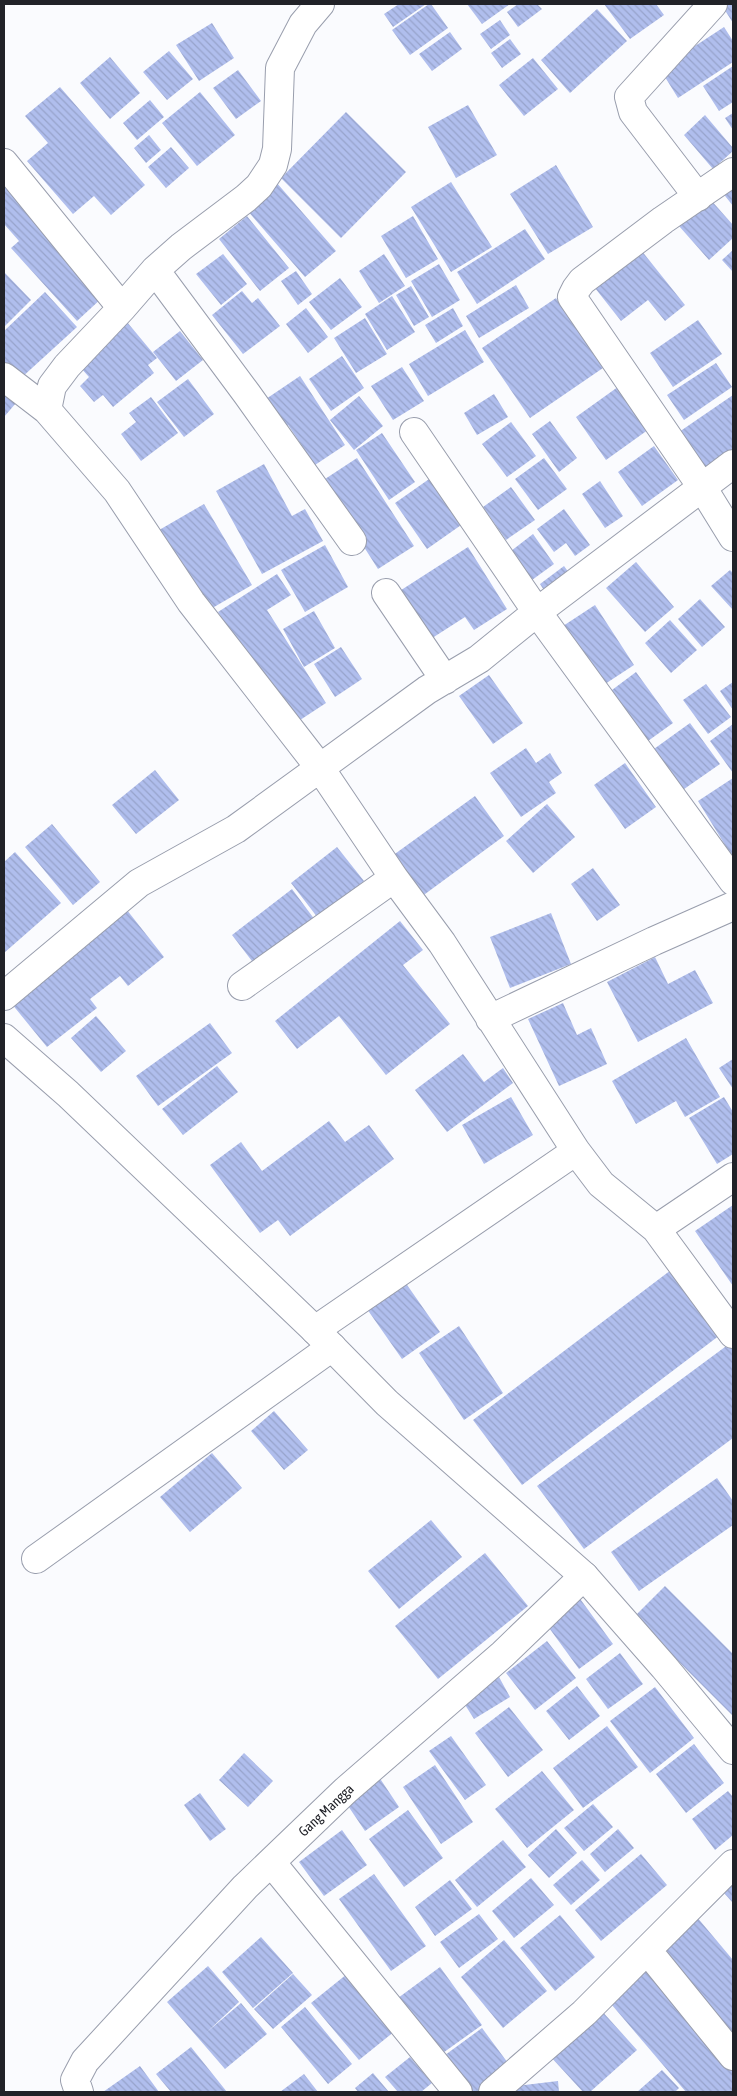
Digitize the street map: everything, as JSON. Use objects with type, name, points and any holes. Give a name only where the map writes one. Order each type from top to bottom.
[{"type":"street","points":[[47,410],[52,386],[67,366],[155,270],[181,247],[252,192],[273,165],[277,149],[280,68],[303,24],[320,4]]},
{"type":"street","points":[[698,197],[633,112],[628,97],[713,4]]},
{"type":"street","points":[[4,163],[122,308]]},
{"type":"street","points":[[733,172],[582,281],[572,297],[702,487],[733,537]]},
{"type":"street","points":[[155,270],[247,394],[352,541]]},
{"type":"street","points":[[4,377],[47,410],[117,491],[191,602],[320,768],[394,878],[442,943],[576,1151],[601,1184],[656,1230],[733,1334]]},
{"type":"street","points":[[414,432],[537,612],[733,881]]},
{"type":"street","points":[[4,996],[139,883],[236,829],[420,696],[479,659],[537,612],[733,464]]},
{"type":"street","points":[[386,593],[445,680]]},
{"type":"street","points":[[242,986],[394,878]]},
{"type":"street","points":[[490,1019],[654,941],[733,906]]},
{"type":"street","points":[[4,1038],[68,1094],[387,1403],[584,1576],[664,1667],[733,1750]]},
{"type":"street","points":[[36,1559],[323,1339],[576,1151]]},
{"type":"street","points":[[656,1230],[733,1177]]},
{"type":"street","name":"Gang Mangga","points":[[79,2092],[74,2080],[85,2061],[245,1887],[345,1791],[503,1654],[584,1576]]},
{"type":"street","points":[[272,1862],[458,2092]]},
{"type":"street","points":[[493,2092],[584,2013],[733,1864]]},
{"type":"street","points":[[647,1950],[733,2056]]},
{"type":"building","points":[[399,4],[426,4],[393,27],[384,14]]},
{"type":"building","points":[[431,4],[448,28],[410,55],[392,30]]},
{"type":"building","points":[[467,4],[510,4],[482,24]]},
{"type":"building","points":[[518,4],[537,4],[542,9],[518,27],[507,12]]},
{"type":"building","points":[[604,4],[656,4],[664,15],[630,39]]},
{"type":"building","points":[[721,4],[733,4],[733,23]]},
{"type":"building","points":[[597,9],[627,41],[570,93],[541,60]]},
{"type":"building","points":[[500,20],[510,35],[491,49],[480,34]]},
{"type":"building","points":[[212,23],[234,58],[199,81],[176,45]]},
{"type":"building","points":[[724,27],[733,41],[733,62],[678,98],[660,69]]},
{"type":"building","points":[[450,32],[462,49],[432,71],[419,54]]},
{"type":"building","points":[[510,39],[521,54],[502,68],[491,53]]},
{"type":"building","points":[[169,51],[193,79],[167,100],[143,72]]},
{"type":"building","points":[[110,57],[140,93],[110,119],[80,83]]},
{"type":"building","points":[[533,58],[558,89],[524,116],[499,85]]},
{"type":"building","points":[[733,66],[733,102],[719,111],[703,86]]},
{"type":"building","points":[[238,70],[261,101],[236,119],[213,88]]},
{"type":"building","points":[[60,87],[145,185],[111,215],[94,196],[73,214],[27,161],[48,143],[25,116]]},
{"type":"building","points":[[200,92],[235,135],[197,166],[162,123]]},
{"type":"building","points":[[150,100],[164,117],[137,140],[123,123]]},
{"type":"building","points":[[468,105],[497,155],[456,178],[428,127]]},
{"type":"building","points":[[346,112],[406,172],[341,238],[281,178]]},
{"type":"building","points":[[733,113],[733,130],[725,118]]},
{"type":"building","points":[[705,115],[733,148],[733,151],[713,169],[684,135]]},
{"type":"building","points":[[149,135],[161,150],[146,163],[134,148]]},
{"type":"building","points":[[171,147],[189,168],[166,188],[148,167]]},
{"type":"building","points":[[556,165],[593,227],[548,254],[510,194]]},
{"type":"building","points":[[276,182],[336,251],[305,277],[246,209]]},
{"type":"building","points":[[451,182],[492,247],[451,272],[411,207]]},
{"type":"building","points":[[733,182],[733,206],[722,192]]},
{"type":"building","points":[[4,184],[103,297],[77,321],[11,248],[19,241],[4,224]]},
{"type":"building","points":[[710,199],[733,225],[733,238],[709,260],[679,226]]},
{"type":"building","points":[[247,216],[289,268],[260,291],[219,239]]},
{"type":"building","points":[[413,216],[438,259],[406,278],[381,236]]},
{"type":"building","points":[[525,229],[545,259],[477,304],[457,272]]},
{"type":"building","points":[[641,250],[685,305],[665,321],[648,300],[621,321],[595,288]]},
{"type":"building","points":[[733,250],[733,272],[722,260]]},
{"type":"building","points":[[223,254],[247,284],[221,305],[196,274]]},
{"type":"building","points":[[384,254],[405,286],[379,303],[359,271]]},
{"type":"building","points":[[439,264],[460,300],[432,317],[411,281]]},
{"type":"building","points":[[296,271],[312,294],[298,305],[281,281]]},
{"type":"building","points":[[4,272],[31,300],[4,327]]},
{"type":"building","points":[[340,278],[362,307],[331,330],[309,302]]},
{"type":"building","points":[[516,285],[529,308],[479,338],[466,316]]},
{"type":"building","points":[[411,286],[429,317],[414,326],[396,295]]},
{"type":"building","points":[[242,291],[252,303],[258,298],[280,326],[243,354],[212,315]]},
{"type":"building","points":[[45,292],[77,327],[20,379],[4,362],[4,331]]},
{"type":"building","points":[[392,296],[415,332],[387,350],[365,314]]},
{"type":"building","points":[[556,298],[603,368],[530,418],[482,348]]},
{"type":"building","points":[[306,308],[328,337],[308,353],[286,324]]},
{"type":"building","points":[[453,308],[463,326],[436,343],[425,325]]},
{"type":"building","points":[[122,316],[157,358],[148,365],[154,373],[113,407],[103,395],[94,402],[80,386],[89,377],[80,367],[109,343],[100,334]]},
{"type":"building","points":[[365,318],[387,354],[356,373],[334,338]]},
{"type":"building","points":[[698,320],[722,354],[673,387],[650,353]]},
{"type":"building","points":[[465,330],[484,362],[428,396],[409,364]]},
{"type":"building","points":[[180,331],[203,360],[176,381],[153,352]]},
{"type":"building","points":[[342,356],[364,388],[331,411],[309,379]]},
{"type":"building","points":[[716,363],[732,387],[684,420],[667,395]]},
{"type":"building","points":[[402,367],[424,401],[393,420],[371,386]]},
{"type":"building","points":[[300,376],[345,445],[315,465],[288,425],[281,429],[263,401]]},
{"type":"building","points":[[188,379],[214,414],[184,437],[157,402]]},
{"type":"building","points":[[622,384],[652,427],[606,460],[576,417]]},
{"type":"building","points":[[4,392],[16,403],[4,417]]},
{"type":"building","points":[[494,394],[508,417],[477,435],[464,413]]},
{"type":"building","points":[[733,395],[733,450],[704,469],[679,432]]},
{"type":"building","points":[[359,396],[383,426],[354,450],[330,420]]},
{"type":"building","points":[[151,397],[178,433],[141,461],[121,434],[136,422],[129,413]]},
{"type":"building","points":[[550,421],[577,458],[559,472],[532,434]]},
{"type":"building","points":[[511,422],[536,456],[507,477],[482,444]]},
{"type":"building","points":[[382,433],[415,482],[389,500],[356,450]]},
{"type":"building","points":[[654,446],[678,480],[642,506],[618,472]]},
{"type":"building","points":[[357,458],[414,546],[378,569],[322,481]]},
{"type":"building","points":[[544,458],[567,489],[538,510],[515,479]]},
{"type":"building","points":[[264,464],[292,516],[305,509],[323,541],[262,574],[216,491]]},
{"type":"building","points":[[432,477],[464,523],[427,549],[395,503]]},
{"type":"building","points":[[600,481],[623,516],[605,528],[582,494]]},
{"type":"building","points":[[511,487],[535,520],[506,540],[483,507]]},
{"type":"building","points":[[204,504],[252,585],[202,614],[154,533]]},
{"type":"building","points":[[564,509],[590,545],[575,556],[566,543],[554,552],[537,529]]},
{"type":"building","points":[[533,534],[554,564],[532,580],[511,551]]},
{"type":"building","points":[[325,545],[348,587],[305,612],[281,570]]},
{"type":"building","points":[[468,547],[507,609],[474,630],[465,617],[426,642],[395,594]]},
{"type":"building","points":[[636,562],[674,607],[645,632],[606,588]]},
{"type":"building","points":[[564,566],[572,577],[547,595],[540,584]]},
{"type":"building","points":[[730,570],[733,573],[733,610],[711,586]]},
{"type":"building","points":[[277,574],[291,595],[267,610],[326,703],[291,726],[218,612]]},
{"type":"building","points":[[700,599],[725,627],[702,647],[678,619]]},
{"type":"building","points":[[595,605],[634,665],[602,686],[563,626]]},
{"type":"building","points":[[314,611],[335,648],[304,667],[283,629]]},
{"type":"building","points":[[670,620],[697,650],[671,673],[645,643]]},
{"type":"building","points":[[341,647],[362,679],[335,697],[314,664]]},
{"type":"building","points":[[636,672],[673,723],[641,746],[604,696]]},
{"type":"building","points":[[489,675],[523,723],[493,744],[459,696]]},
{"type":"building","points":[[733,682],[733,710],[720,691]]},
{"type":"building","points":[[706,684],[731,717],[708,734],[683,700]]},
{"type":"building","points":[[690,723],[720,764],[677,794],[647,754]]},
{"type":"building","points":[[733,724],[733,773],[710,741]]},
{"type":"building","points":[[526,748],[536,763],[550,753],[562,773],[549,782],[556,793],[521,817],[490,773]]},
{"type":"building","points":[[625,763],[656,807],[625,829],[594,785]]},
{"type":"building","points":[[155,770],[179,800],[136,834],[112,805]]},
{"type":"building","points":[[733,778],[733,858],[698,801]]},
{"type":"building","points":[[475,796],[504,836],[421,897],[392,856]]},
{"type":"building","points":[[547,804],[575,837],[533,873],[506,841]]},
{"type":"building","points":[[52,824],[100,882],[73,905],[25,847]]},
{"type":"building","points":[[337,847],[364,881],[318,918],[291,883]]},
{"type":"building","points":[[15,852],[61,903],[4,953],[4,862]]},
{"type":"building","points":[[593,868],[620,905],[597,921],[571,884]]},
{"type":"building","points":[[292,889],[315,920],[255,965],[232,935]]},
{"type":"building","points":[[123,905],[164,957],[128,986],[120,976],[90,999],[97,1008],[47,1047],[7,998]]},
{"type":"building","points":[[551,913],[571,964],[510,988],[490,937]]},
{"type":"building","points":[[400,921],[423,950],[403,965],[450,1024],[386,1075],[339,1016],[297,1049],[275,1021]]},
{"type":"building","points":[[655,957],[668,984],[695,970],[713,1003],[638,1042],[607,982]]},
{"type":"building","points":[[563,1003],[577,1035],[591,1028],[607,1064],[559,1086],[528,1019]]},
{"type":"building","points":[[96,1016],[126,1051],[101,1072],[71,1038]]},
{"type":"building","points":[[210,1023],[232,1053],[158,1106],[136,1076]]},
{"type":"building","points":[[686,1038],[720,1097],[685,1117],[676,1101],[636,1124],[612,1081]]},
{"type":"building","points":[[463,1054],[484,1082],[503,1068],[513,1083],[447,1132],[415,1090]]},
{"type":"building","points":[[733,1059],[733,1089],[719,1068]]},
{"type":"building","points":[[217,1066],[238,1092],[183,1135],[162,1109]]},
{"type":"building","points":[[511,1097],[533,1135],[484,1164],[462,1125]]},
{"type":"building","points":[[724,1097],[733,1112],[733,1154],[717,1164],[689,1118]]},
{"type":"building","points":[[329,1121],[345,1142],[369,1125],[394,1159],[290,1236],[278,1220],[260,1233],[210,1165],[241,1142],[262,1171]]},
{"type":"building","points":[[733,1205],[733,1286],[695,1231]]},
{"type":"building","points":[[671,1270],[720,1335],[522,1485],[473,1420]]},
{"type":"building","points":[[405,1282],[440,1332],[402,1359],[367,1309]]},
{"type":"building","points":[[459,1326],[503,1393],[464,1420],[419,1353]]},
{"type":"building","points":[[729,1344],[733,1349],[733,1438],[584,1549],[537,1486]]},
{"type":"building","points":[[274,1411],[308,1450],[284,1470],[251,1431]]},
{"type":"building","points":[[212,1453],[242,1488],[190,1532],[160,1497]]},
{"type":"building","points":[[717,1478],[733,1501],[733,1525],[639,1591],[611,1552]]},
{"type":"building","points":[[431,1520],[462,1557],[399,1609],[368,1571]]},
{"type":"building","points":[[485,1553],[528,1606],[438,1679],[395,1626]]},
{"type":"building","points":[[665,1586],[733,1654],[733,1716],[634,1617]]},
{"type":"building","points":[[578,1596],[613,1644],[579,1669],[544,1621]]},
{"type":"building","points":[[547,1641],[576,1678],[535,1710],[506,1673]]},
{"type":"building","points":[[620,1653],[643,1684],[608,1709],[586,1679]]},
{"type":"building","points":[[499,1677],[510,1697],[474,1719],[462,1700]]},
{"type":"building","points":[[577,1686],[600,1716],[569,1740],[546,1711]]},
{"type":"building","points":[[655,1687],[694,1738],[650,1773],[610,1721]]},
{"type":"building","points":[[509,1707],[543,1750],[508,1777],[475,1733]]},
{"type":"building","points":[[607,1726],[638,1767],[583,1808],[553,1768]]},
{"type":"building","points":[[451,1736],[486,1785],[465,1800],[429,1751]]},
{"type":"building","points":[[694,1744],[724,1783],[686,1813],[656,1774]]},
{"type":"building","points":[[244,1753],[273,1781],[248,1807],[219,1780]]},
{"type":"building","points":[[435,1765],[473,1822],[441,1844],[403,1787]]},
{"type":"building","points":[[542,1771],[574,1810],[527,1848],[495,1809]]},
{"type":"building","points":[[377,1774],[399,1807],[365,1831],[342,1797]]},
{"type":"building","points":[[728,1791],[733,1797],[733,1835],[715,1850],[692,1819]]},
{"type":"building","points":[[200,1793],[226,1829],[210,1841],[184,1805]]},
{"type":"building","points":[[593,1804],[613,1827],[584,1851],[564,1828]]},
{"type":"building","points":[[408,1810],[443,1858],[404,1887],[369,1839]]},
{"type":"building","points":[[556,1829],[577,1853],[549,1878],[528,1855]]},
{"type":"building","points":[[618,1829],[634,1848],[605,1872],[590,1854]]},
{"type":"building","points":[[342,1830],[367,1865],[324,1896],[299,1862]]},
{"type":"building","points":[[503,1840],[526,1867],[477,1907],[455,1880]]},
{"type":"building","points":[[641,1854],[667,1885],[601,1941],[575,1910]]},
{"type":"building","points":[[582,1860],[600,1880],[571,1905],[553,1885]]},
{"type":"building","points":[[374,1874],[426,1946],[391,1971],[339,1899]]},
{"type":"building","points":[[531,1878],[554,1905],[514,1938],[492,1911]]},
{"type":"building","points":[[450,1880],[472,1909],[435,1936],[415,1907]]},
{"type":"building","points":[[733,1884],[733,1903],[724,1893]]},
{"type":"building","points":[[479,1914],[498,1939],[459,1968],[440,1942]]},
{"type":"building","points":[[560,1915],[595,1957],[555,1991],[520,1948]]},
{"type":"building","points":[[696,1916],[733,1960],[733,2042],[655,1951]]},
{"type":"building","points":[[261,1937],[293,1973],[253,2008],[222,1972]]},
{"type":"building","points":[[504,1940],[547,1991],[503,2028],[461,1977]]},
{"type":"building","points":[[644,1965],[733,2070],[733,2092],[686,2092],[606,1998]]},
{"type":"building","points":[[208,1966],[239,2002],[207,2032],[241,2003],[267,2034],[225,2069],[167,2002]]},
{"type":"building","points":[[440,1967],[482,2025],[440,2055],[398,1998]]},
{"type":"building","points":[[293,1974],[312,1995],[273,2029],[254,2009]]},
{"type":"building","points":[[347,1974],[395,2031],[359,2060],[311,2003]]},
{"type":"building","points":[[305,2007],[352,2064],[328,2084],[281,2027]]},
{"type":"building","points":[[601,2010],[637,2050],[590,2092],[583,2092],[550,2056]]},
{"type":"building","points":[[482,2028],[511,2067],[476,2092],[466,2092],[441,2058]]},
{"type":"building","points":[[191,2047],[227,2092],[171,2092],[156,2074]]},
{"type":"building","points":[[410,2057],[432,2083],[421,2092],[398,2092],[385,2077]]},
{"type":"building","points":[[140,2066],[159,2092],[103,2092]]},
{"type":"building","points":[[662,2070],[679,2088],[675,2092],[637,2092]]},
{"type":"building","points":[[373,2073],[389,2092],[358,2092],[355,2088]]},
{"type":"building","points":[[304,2074],[318,2092],[280,2092]]},
{"type":"building","points":[[558,2081],[559,2092],[500,2092],[499,2088]]}]
